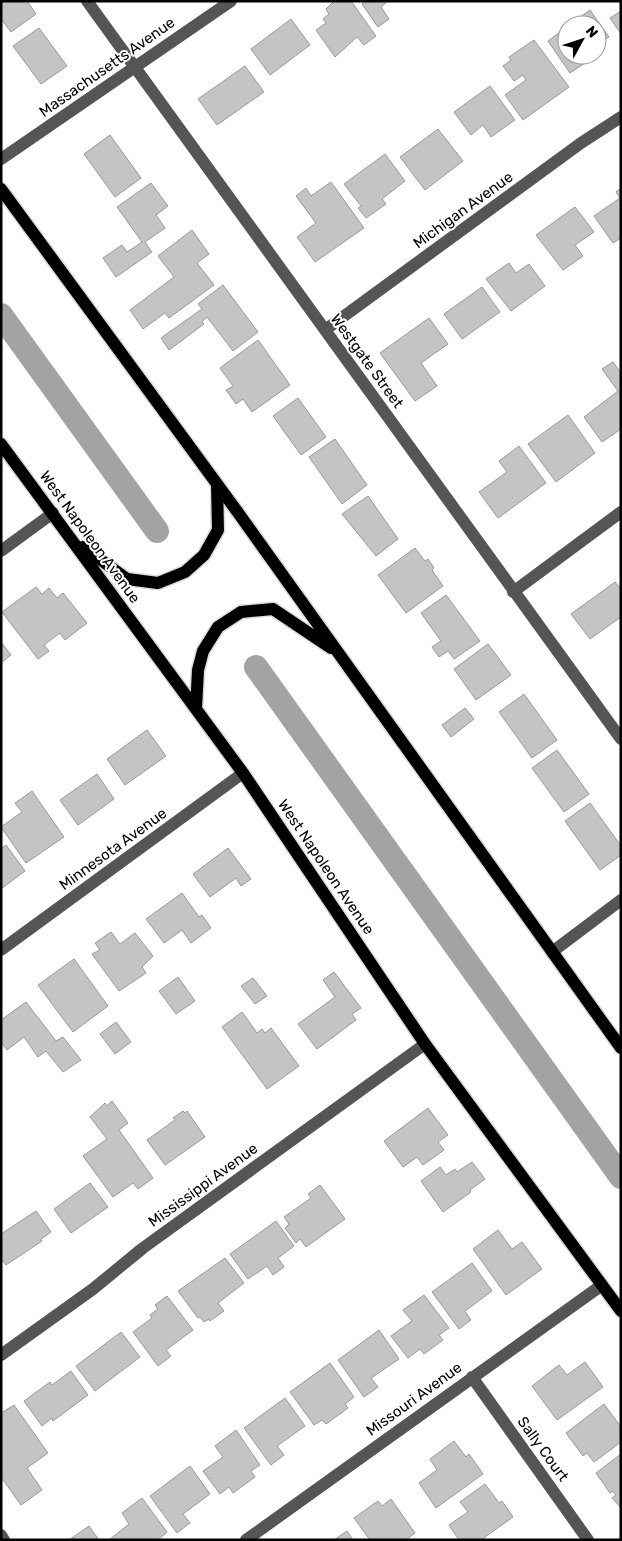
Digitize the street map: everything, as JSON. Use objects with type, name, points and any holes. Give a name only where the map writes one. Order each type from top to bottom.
[{"type":"main road","points":[[1,189],[339,653],[621,1048]]},
{"type":"main road","name":"West Napoleon Avenue","points":[[1,444],[243,773],[425,1044],[621,1311]]},
{"type":"main road","points":[[72,540],[127,580],[158,582],[185,572],[204,556],[218,530],[217,484]]},
{"type":"main road","points":[[196,709],[198,670],[202,651],[218,627],[241,612],[273,608],[339,653]]},
{"type":"street","name":"Westgate Street","points":[[87,1],[621,739]]},
{"type":"street","name":"Massachusetts Avenue","points":[[1,159],[136,68],[230,1]]},
{"type":"street","name":"Michigan Avenue","points":[[325,330],[581,143],[621,117]]},
{"type":"street","points":[[513,592],[621,512]]},
{"type":"street","points":[[1,551],[53,513]]},
{"type":"street","name":"Minnesota Avenue","points":[[1,950],[243,773]]},
{"type":"street","points":[[552,952],[621,900]]},
{"type":"street","name":"Mississippi Avenue","points":[[1,1355],[93,1289],[143,1248],[425,1044]]},
{"type":"street","name":"Missouri Avenue","points":[[246,1540],[602,1285]]},
{"type":"street","name":"Sally Court","points":[[472,1378],[588,1540]]},
{"type":"street","points":[[1,1535],[4,1540]]},
{"type":"building","points":[[1,1],[27,1],[36,14],[11,32],[1,19]]},
{"type":"building","points":[[334,1],[351,1],[376,36],[364,45],[357,37],[335,57],[316,30],[326,23],[323,19],[329,14],[326,9]]},
{"type":"building","points":[[366,1],[388,1],[381,7],[389,19],[378,27],[362,4]]},
{"type":"building","points":[[590,10],[594,15],[583,15]]},
{"type":"building","points":[[621,11],[621,34],[610,18]]},
{"type":"building","points":[[291,19],[310,45],[270,75],[251,49]]},
{"type":"building","points":[[39,28],[67,66],[41,84],[13,46]]},
{"type":"building","points":[[557,34],[557,54],[548,41]]},
{"type":"building","points":[[534,40],[569,87],[523,120],[505,95],[526,80],[523,75],[514,81],[503,66],[511,60],[509,57]]},
{"type":"building","points":[[564,65],[582,65],[570,73]]},
{"type":"building","points":[[245,66],[264,92],[217,125],[198,99]]},
{"type":"building","points":[[490,86],[515,120],[491,137],[483,125],[471,135],[454,112]]},
{"type":"building","points":[[438,129],[463,161],[425,190],[400,157]]},
{"type":"building","points":[[110,135],[141,178],[115,197],[84,154]]},
{"type":"building","points":[[385,154],[405,181],[382,199],[386,204],[366,218],[358,208],[361,206],[344,184]]},
{"type":"building","points":[[331,182],[364,228],[315,262],[297,237],[316,223],[296,196],[306,188],[311,196]]},
{"type":"building","points":[[151,183],[168,206],[156,215],[165,228],[145,242],[152,252],[116,277],[103,258],[122,245],[127,252],[142,242],[117,207]]},
{"type":"building","points":[[621,188],[621,238],[613,243],[594,216],[620,198],[616,192]]},
{"type":"building","points":[[575,207],[594,232],[575,245],[583,256],[563,270],[536,235]]},
{"type":"building","points":[[192,230],[209,254],[197,263],[214,285],[169,318],[165,313],[143,329],[130,310],[174,277],[158,256]]},
{"type":"building","points":[[509,263],[516,273],[529,264],[545,286],[511,311],[486,279]]},
{"type":"building","points":[[223,285],[258,332],[233,351],[207,317],[202,322],[204,324],[169,350],[161,338],[202,309],[198,304]]},
{"type":"building","points":[[482,287],[500,312],[462,339],[444,314]]},
{"type":"building","points":[[429,318],[448,344],[421,363],[437,386],[415,401],[380,353]]},
{"type":"building","points":[[258,340],[290,385],[252,412],[243,399],[236,404],[226,390],[233,386],[220,368]]},
{"type":"building","points":[[613,362],[621,373],[621,392],[619,393],[621,396],[621,429],[602,442],[584,417],[618,391],[602,369]]},
{"type":"building","points":[[298,398],[326,437],[301,455],[273,416]]},
{"type":"building","points":[[568,415],[595,453],[556,482],[528,444]]},
{"type":"building","points":[[335,439],[367,485],[342,504],[309,457]]},
{"type":"building","points":[[519,446],[546,483],[498,518],[479,492],[507,472],[499,461]]},
{"type":"building","points":[[368,496],[398,539],[376,556],[342,514]]},
{"type":"building","points":[[415,548],[425,561],[428,559],[434,568],[432,570],[443,586],[406,613],[378,575]]},
{"type":"building","points":[[615,582],[621,589],[621,617],[590,639],[571,614]]},
{"type":"building","points":[[36,587],[42,594],[49,588],[57,598],[63,593],[87,623],[65,640],[60,633],[44,645],[49,651],[38,659],[2,612]]},
{"type":"building","points":[[446,595],[480,641],[454,659],[448,651],[439,657],[432,647],[441,641],[421,613]]},
{"type":"building","points":[[1,642],[11,655],[1,663]]},
{"type":"building","points":[[488,644],[511,675],[476,700],[454,669]]},
{"type":"building","points":[[524,694],[557,740],[532,758],[499,712]]},
{"type":"building","points":[[465,708],[474,719],[451,737],[442,725]]},
{"type":"building","points":[[147,730],[166,756],[125,785],[107,759]]},
{"type":"building","points":[[557,750],[589,794],[564,812],[532,768]]},
{"type":"building","points":[[97,774],[114,799],[78,825],[60,800]]},
{"type":"building","points":[[32,791],[64,837],[26,863],[1,827],[22,812],[15,803]]},
{"type":"building","points":[[590,803],[621,846],[621,855],[600,870],[565,821]]},
{"type":"building","points":[[6,845],[25,871],[1,889],[1,849]]},
{"type":"building","points":[[228,848],[251,879],[241,886],[236,878],[210,897],[193,874]]},
{"type":"building","points":[[182,893],[199,917],[202,915],[211,928],[191,943],[182,930],[164,943],[146,919]]},
{"type":"building","points":[[111,932],[120,944],[135,933],[153,956],[142,967],[146,973],[119,991],[92,954],[100,950],[95,943]]},
{"type":"building","points":[[74,959],[108,1006],[73,1032],[38,985]]},
{"type":"building","points":[[334,972],[361,1008],[352,1014],[356,1020],[317,1049],[298,1024],[335,997],[323,980]]},
{"type":"building","points":[[178,977],[195,1001],[176,1014],[159,991]]},
{"type":"building","points":[[253,978],[267,996],[255,1004],[241,986]]},
{"type":"building","points":[[26,1002],[56,1041],[63,1037],[81,1060],[63,1072],[46,1051],[38,1057],[24,1037],[7,1050],[1,1042],[1,1020]]},
{"type":"building","points":[[242,1012],[257,1033],[262,1029],[265,1033],[271,1028],[299,1066],[267,1089],[222,1027]]},
{"type":"building","points":[[116,1022],[131,1042],[115,1054],[100,1034]]},
{"type":"building","points":[[112,1101],[128,1123],[119,1130],[153,1178],[138,1189],[133,1183],[113,1197],[83,1156],[107,1139],[90,1117],[105,1103],[107,1106]]},
{"type":"building","points":[[428,1108],[448,1135],[438,1142],[444,1150],[423,1165],[417,1157],[403,1167],[384,1141]]},
{"type":"building","points":[[183,1111],[185,1113],[187,1111],[205,1137],[165,1165],[147,1140],[175,1120],[173,1118]]},
{"type":"building","points":[[472,1162],[485,1179],[470,1190],[471,1192],[443,1212],[421,1181],[440,1167],[446,1175],[455,1169],[457,1172]]},
{"type":"building","points":[[90,1183],[108,1207],[71,1233],[54,1209]]},
{"type":"building","points":[[320,1185],[345,1219],[306,1247],[300,1239],[296,1243],[285,1228],[289,1224],[284,1217],[311,1198],[308,1194]]},
{"type":"building","points":[[36,1211],[51,1232],[41,1239],[42,1241],[6,1265],[1,1259],[1,1234]]},
{"type":"building","points":[[276,1221],[294,1246],[278,1258],[284,1267],[273,1275],[267,1266],[248,1279],[230,1254]]},
{"type":"building","points":[[498,1230],[512,1249],[522,1242],[542,1269],[506,1295],[473,1249]]},
{"type":"building","points":[[225,1258],[244,1283],[218,1303],[224,1311],[210,1321],[209,1319],[204,1322],[200,1317],[198,1318],[178,1291]]},
{"type":"building","points":[[472,1263],[492,1291],[465,1311],[471,1320],[459,1329],[432,1292]]},
{"type":"building","points":[[424,1295],[449,1328],[439,1335],[443,1340],[424,1354],[420,1349],[408,1358],[391,1336],[412,1321],[403,1310]]},
{"type":"building","points":[[167,1296],[193,1330],[166,1350],[171,1356],[158,1366],[133,1332],[152,1318],[150,1315],[158,1309],[155,1305]]},
{"type":"building","points":[[379,1330],[399,1359],[371,1378],[378,1387],[364,1397],[338,1360]]},
{"type":"building","points":[[121,1332],[140,1357],[95,1391],[76,1366]]},
{"type":"building","points":[[585,1362],[603,1387],[557,1420],[532,1386],[559,1365],[567,1375]]},
{"type":"building","points":[[330,1363],[354,1397],[345,1404],[348,1408],[326,1424],[322,1420],[314,1425],[290,1392]]},
{"type":"building","points":[[71,1371],[88,1395],[53,1421],[52,1418],[42,1426],[24,1401],[50,1382],[52,1385]]},
{"type":"building","points":[[285,1398],[305,1426],[277,1446],[284,1455],[271,1465],[244,1428]]},
{"type":"building","points":[[604,1404],[621,1427],[621,1442],[594,1462],[587,1453],[583,1456],[566,1433]]},
{"type":"building","points":[[14,1405],[48,1453],[27,1468],[42,1490],[21,1505],[1,1477],[1,1413]]},
{"type":"building","points":[[236,1430],[260,1465],[251,1471],[255,1477],[233,1493],[229,1487],[220,1494],[203,1471],[223,1457],[215,1446]]},
{"type":"building","points":[[454,1441],[466,1457],[469,1454],[483,1474],[436,1508],[419,1483],[437,1470],[430,1459]]},
{"type":"building","points":[[621,1454],[621,1508],[612,1498],[616,1495],[613,1491],[610,1493],[596,1473]]},
{"type":"building","points":[[190,1466],[210,1494],[183,1514],[190,1523],[177,1533],[150,1496]]},
{"type":"building","points":[[485,1484],[499,1503],[502,1501],[513,1517],[481,1540],[459,1540],[449,1525],[468,1512],[460,1502]]},
{"type":"building","points":[[142,1498],[167,1532],[158,1540],[109,1540],[129,1524],[122,1513]]},
{"type":"building","points":[[391,1499],[415,1533],[406,1540],[370,1540],[354,1518],[378,1501],[382,1506]]},
{"type":"building","points":[[89,1526],[99,1540],[69,1540]]},
{"type":"building","points":[[347,1531],[353,1540],[334,1540]]},
{"type":"waterway","points":[[1,315],[157,531]]},
{"type":"waterway","points":[[256,667],[621,1177]]}]
